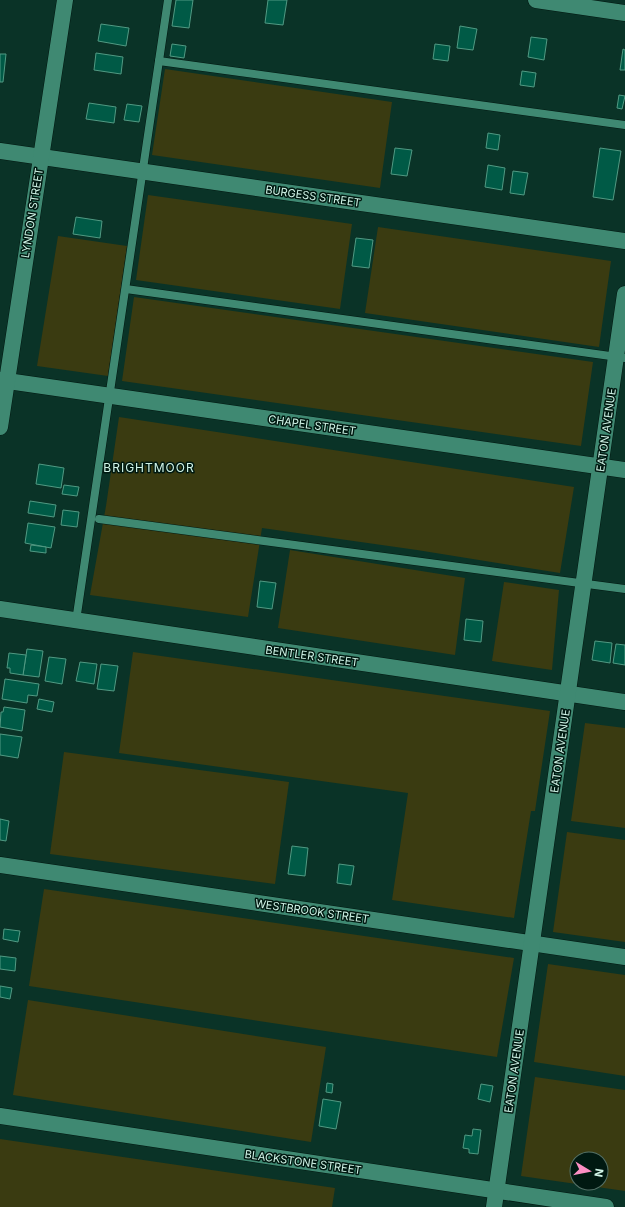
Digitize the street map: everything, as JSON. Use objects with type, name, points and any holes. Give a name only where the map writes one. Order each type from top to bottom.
[{"type":"street","name":"LYNDON STREET","points":[[0,427],[4,381],[65,0]]},
{"type":"street","points":[[536,0],[625,13]]},
{"type":"street","name":"BURGESS STREET","points":[[0,151],[625,241]]},
{"type":"street","name":"EATON AVENUE","points":[[494,1207],[601,466],[621,357],[625,294]]},
{"type":"street","name":"CHAPEL STREET","points":[[4,381],[625,470]]},
{"type":"street","name":"BENTLER STREET","points":[[0,609],[625,702]]},
{"type":"street","name":"WESTBROOK STREET","points":[[0,865],[625,957]]},
{"type":"street","name":"BLACKSTONE STREET","points":[[0,1116],[606,1207]]},
{"type":"lane","points":[[76,621],[168,0]]},
{"type":"lane","points":[[159,61],[625,124]]},
{"type":"lane","points":[[126,288],[621,357]]},
{"type":"lane","points":[[99,519],[625,589]]},
{"type":"shaded area","points":[[165,69],[392,102],[380,188],[152,155]]},
{"type":"shaded area","points":[[148,195],[352,224],[340,309],[136,280]]},
{"type":"shaded area","points":[[378,227],[611,261],[599,347],[365,313]]},
{"type":"shaded area","points":[[58,236],[127,246],[108,376],[37,366]]},
{"type":"shaded area","points":[[134,297],[593,362],[581,446],[122,381]]},
{"type":"shaded area","points":[[119,417],[574,487],[560,573],[417,550],[262,528],[248,617],[90,595],[106,506]]},
{"type":"shaded area","points":[[290,550],[465,578],[455,655],[278,628]]},
{"type":"shaded area","points":[[504,582],[559,590],[552,670],[492,661]]},
{"type":"shaded area","points":[[133,652],[550,711],[535,811],[531,811],[514,918],[392,900],[408,793],[119,753]]},
{"type":"shaded area","points":[[585,723],[625,728],[625,828],[571,821]]},
{"type":"shaded area","points":[[64,752],[289,782],[275,884],[50,854]]},
{"type":"shaded area","points":[[567,832],[625,840],[625,942],[553,932]]},
{"type":"shaded area","points":[[44,889],[514,958],[497,1057],[29,986]]},
{"type":"shaded area","points":[[548,964],[625,975],[625,1076],[534,1062]]},
{"type":"shaded area","points":[[28,1000],[326,1047],[311,1142],[13,1095]]},
{"type":"shaded area","points":[[535,1077],[625,1090],[625,1191],[609,1189],[609,1151],[569,1151],[569,1183],[521,1176]]},
{"type":"shaded area","points":[[0,1139],[335,1188],[332,1207],[0,1207]]},
{"type":"building","points":[[176,0],[193,0],[189,28],[172,26]]},
{"type":"building","points":[[268,0],[287,0],[283,25],[265,23]]},
{"type":"building","points":[[101,24],[129,28],[126,46],[98,41]]},
{"type":"building","points":[[460,26],[477,29],[473,50],[457,48]]},
{"type":"building","points":[[531,37],[547,39],[544,60],[528,57]]},
{"type":"building","points":[[172,44],[186,46],[184,58],[170,56]]},
{"type":"building","points":[[435,44],[450,46],[448,61],[433,59]]},
{"type":"building","points":[[623,49],[625,50],[625,70],[620,70]]},
{"type":"building","points":[[96,53],[123,57],[121,74],[94,70]]},
{"type":"building","points":[[0,54],[6,54],[3,82],[0,82]]},
{"type":"building","points":[[522,71],[536,73],[534,87],[520,85]]},
{"type":"building","points":[[619,95],[625,96],[622,109],[617,108]]},
{"type":"building","points":[[89,103],[116,107],[114,123],[86,119]]},
{"type":"building","points":[[127,104],[142,106],[139,122],[124,120]]},
{"type":"building","points":[[488,133],[500,135],[498,150],[486,148]]},
{"type":"building","points":[[395,148],[412,150],[407,176],[391,174]]},
{"type":"building","points":[[600,148],[621,151],[613,200],[593,197]]},
{"type":"building","points":[[488,165],[505,168],[502,190],[485,187]]},
{"type":"building","points":[[513,171],[528,173],[524,195],[510,193]]},
{"type":"building","points":[[76,217],[102,221],[100,238],[73,234]]},
{"type":"building","points":[[356,238],[373,240],[369,268],[352,266]]},
{"type":"building","points":[[39,464],[64,468],[61,488],[36,484]]},
{"type":"building","points":[[64,485],[79,487],[77,496],[62,494]]},
{"type":"building","points":[[30,501],[56,505],[54,517],[28,513]]},
{"type":"building","points":[[63,510],[79,512],[77,527],[61,525]]},
{"type":"building","points":[[28,523],[55,527],[51,548],[25,543]]},
{"type":"building","points":[[31,545],[46,547],[46,553],[30,551]]},
{"type":"building","points":[[260,581],[276,583],[272,609],[257,607]]},
{"type":"building","points":[[466,619],[483,621],[481,642],[464,640]]},
{"type":"building","points":[[595,641],[612,643],[610,663],[592,660]]},
{"type":"building","points":[[616,644],[625,645],[625,665],[613,663]]},
{"type":"building","points":[[27,649],[43,651],[39,677],[23,675]]},
{"type":"building","points":[[9,653],[26,655],[23,675],[10,673],[10,668],[7,668]]},
{"type":"building","points":[[49,657],[66,659],[62,684],[45,681]]},
{"type":"building","points":[[80,662],[97,664],[94,684],[76,681]]},
{"type":"building","points":[[101,664],[118,666],[114,691],[97,689]]},
{"type":"building","points":[[5,679],[39,684],[37,696],[28,695],[27,703],[2,699]]},
{"type":"building","points":[[39,699],[54,702],[52,712],[37,709]]},
{"type":"building","points":[[4,707],[25,710],[22,731],[0,727],[1,712],[3,712]]},
{"type":"building","points":[[0,734],[22,737],[18,758],[0,755]]},
{"type":"building","points":[[0,819],[9,821],[6,841],[0,840]]},
{"type":"building","points":[[292,846],[308,848],[305,876],[288,874]]},
{"type":"building","points":[[339,864],[354,866],[351,885],[337,883]]},
{"type":"building","points":[[4,929],[20,931],[18,942],[3,939]]},
{"type":"building","points":[[0,956],[16,958],[15,971],[0,969]]},
{"type":"building","points":[[0,986],[12,988],[10,999],[0,997]]},
{"type":"building","points":[[327,1083],[333,1084],[332,1093],[326,1092]]},
{"type":"building","points":[[481,1084],[493,1086],[490,1102],[478,1099]]},
{"type":"building","points":[[323,1099],[341,1102],[336,1129],[319,1126]]},
{"type":"building","points":[[473,1129],[481,1130],[478,1154],[469,1153],[469,1149],[463,1148],[465,1135],[472,1136]]},
{"type":"district","name":"BRIGHTMOOR","points":[[149,467]]}]
